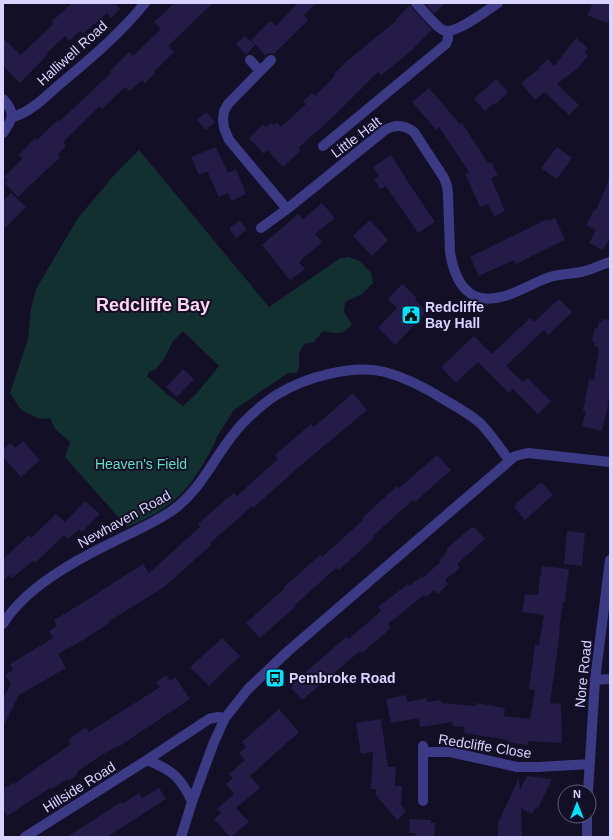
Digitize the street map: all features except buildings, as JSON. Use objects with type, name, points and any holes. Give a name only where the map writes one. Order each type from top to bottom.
[{"type":"street","name":"Halliwell Road","points":[[12,117],[28,110],[69,77],[124,26],[145,3]]},
{"type":"street","points":[[416,3],[441,30],[448,32],[458,29],[498,3]]},
{"type":"street","points":[[323,146],[446,44],[448,41],[448,32]]},
{"type":"street","points":[[250,60],[260,71]]},
{"type":"street","points":[[271,60],[226,108],[223,119],[224,128],[229,140],[287,209]]},
{"type":"street","points":[[3,99],[12,111],[12,117],[3,133]]},
{"type":"street","name":"Little Halt","points":[[261,228],[287,209],[385,130],[390,127],[399,126],[414,132],[444,178],[448,194],[451,260],[460,284],[467,291],[486,298],[500,297],[552,276],[583,272],[610,262]]},
{"type":"street","name":"Newhaven Road","points":[[3,624],[20,601],[56,575],[94,552],[146,526],[183,503],[202,482],[234,434],[245,421],[277,395],[313,379],[339,372],[369,370],[385,372],[412,381],[479,422],[509,460]]},
{"type":"street","points":[[181,837],[214,742],[225,718],[248,689],[287,652],[509,460],[518,455],[528,453],[610,462]]},
{"type":"street","name":"Nore Road","points":[[589,784],[595,680],[610,560]]},
{"type":"street","points":[[595,680],[610,680]]},
{"type":"street","name":"Hillside Road","points":[[25,837],[147,760],[208,719],[218,717],[225,718]]},
{"type":"street","name":"Redcliffe Close","points":[[423,801],[423,749],[450,752],[517,767],[538,768],[590,764]]},
{"type":"street","points":[[147,760],[172,772],[186,789],[192,802]]},
{"type":"street","points":[[587,824],[587,837]]},
{"type":"green space","name":"Heaven's Field","points":[[139,150],[269,307],[339,259],[348,257],[360,261],[371,273],[373,283],[362,294],[345,302],[344,312],[352,325],[345,331],[339,333],[323,331],[314,342],[304,344],[299,353],[299,367],[297,373],[288,373],[234,410],[216,438],[215,443],[198,472],[186,489],[171,503],[155,514],[127,527],[65,457],[70,442],[55,429],[50,418],[40,419],[21,410],[10,393],[28,339],[31,309],[36,289],[78,218],[115,174]],"holes":[[[183,331],[219,366],[196,394],[183,406],[147,376],[149,372],[156,369],[165,357],[173,341]]]},
{"type":"place","name":"Redcliffe Bay Hall","points":[[411,315]]},
{"type":"place","name":"Pembroke Road","points":[[275,678]]},
{"type":"district","name":"Redcliffe Bay","points":[[153,305]]}]
